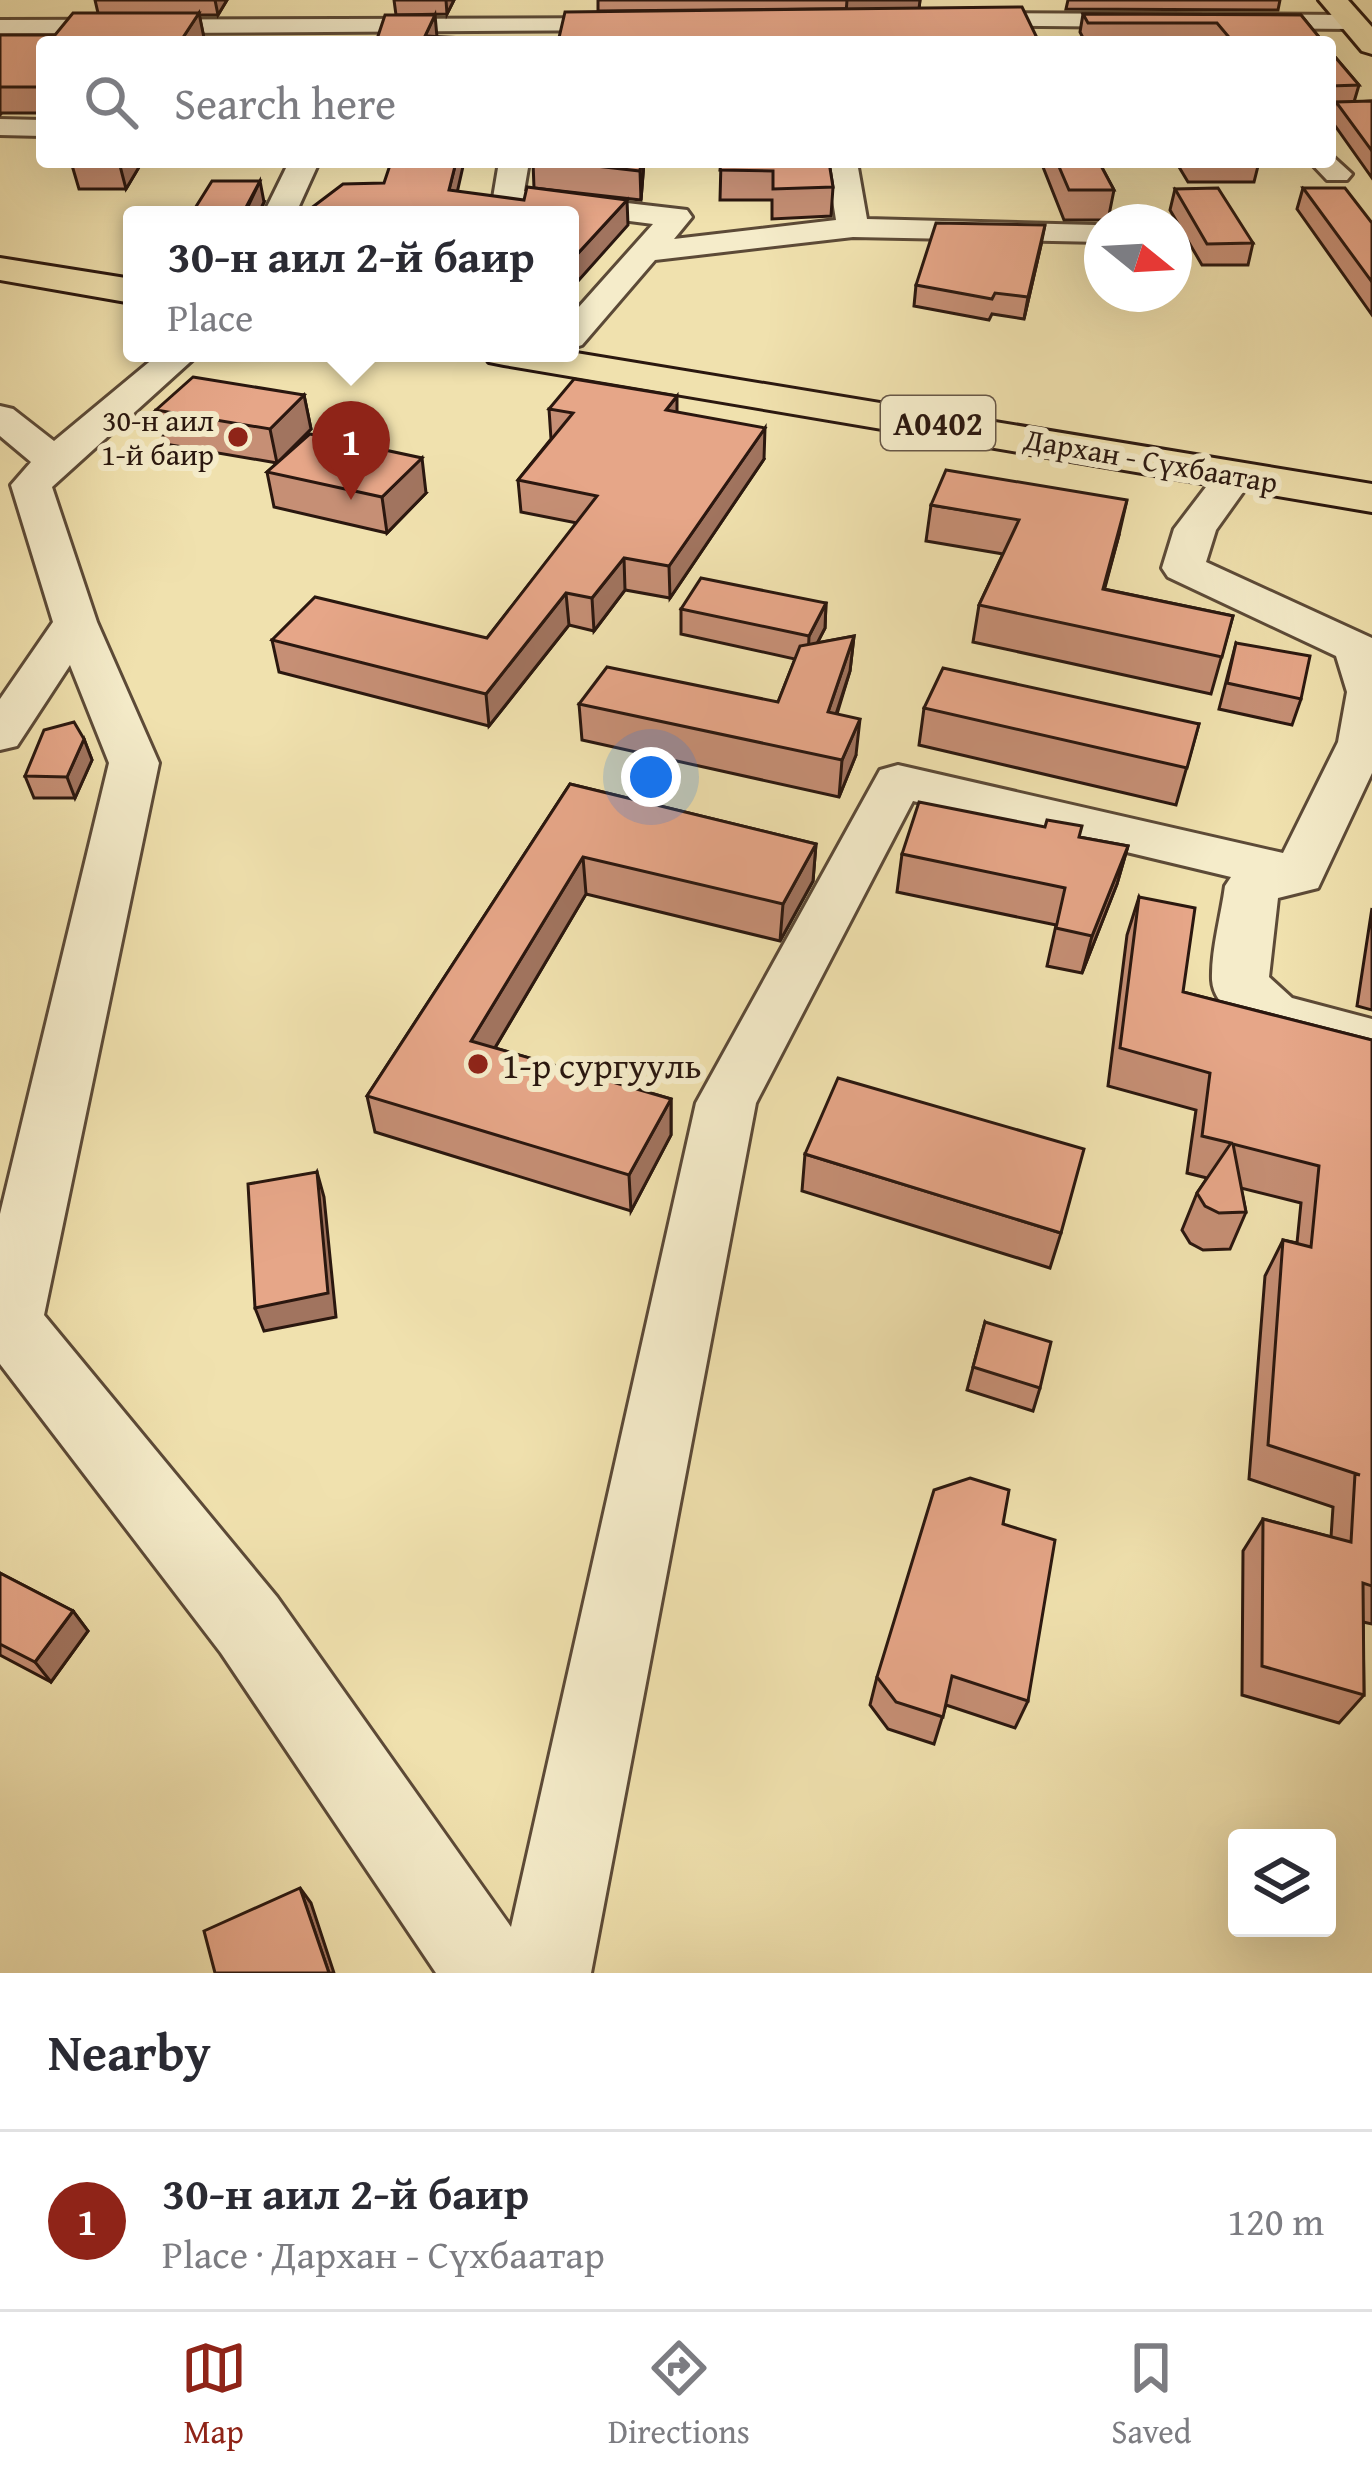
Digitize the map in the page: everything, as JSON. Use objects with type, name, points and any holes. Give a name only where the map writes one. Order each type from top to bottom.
[{"type":"main road","points":[[1345,15],[1372,45]]},
{"type":"main road","points":[[0,269],[123,290]]},
{"type":"main road","name":"Дархан - Сүхбаатар","points":[[579,354],[1372,498]]},
{"type":"street","points":[[932,20],[1345,15]]},
{"type":"street","points":[[0,27],[345,34],[540,22],[657,25]]},
{"type":"street","points":[[0,127],[36,128]]},
{"type":"street","points":[[282,206],[301,168]]},
{"type":"street","points":[[513,168],[508,198],[579,206]]},
{"type":"street","points":[[843,168],[854,228]]},
{"type":"street","points":[[579,206],[676,217],[579,327]]},
{"type":"street","points":[[645,252],[854,228],[1084,234]]},
{"type":"street","points":[[171,362],[31,485],[75,622],[134,763],[4,1328],[249,1625],[489,1973]]},
{"type":"street","points":[[0,417],[54,461]]},
{"type":"street","points":[[1236,475],[1195,529],[1183,568],[1356,648],[1371,692],[1362,742],[1299,875]]},
{"type":"street","points":[[0,735],[75,622]]},
{"type":"street","points":[[546,1973],[726,1103],[898,781],[1299,875]]},
{"type":"street","points":[[1299,875],[1252,886],[1240,984],[1273,1014],[1372,1041]]},
{"type":"building","points":[[1022,7],[1036,36],[559,36],[565,12]]},
{"type":"building","points":[[73,13],[199,13],[184,36],[36,36],[36,87],[0,87],[0,35],[55,35]]},
{"type":"building","points":[[1083,14],[1301,15],[1318,36],[1228,36],[1217,23],[1088,23]]},
{"type":"building","points":[[385,15],[435,15],[425,36],[378,36]]},
{"type":"building","points":[[1336,58],[1359,85],[1336,86]]},
{"type":"building","points":[[1372,101],[1372,151],[1336,102]]},
{"type":"building","points":[[389,168],[454,168],[449,190],[524,200],[527,187],[627,200],[579,252],[579,206],[314,206],[343,184],[384,183]]},
{"type":"building","points":[[830,168],[833,187],[773,189],[773,171],[720,170]]},
{"type":"building","points":[[1060,168],[1102,168],[1114,190],[1069,190]]},
{"type":"building","points":[[212,181],[260,181],[247,206],[196,206]]},
{"type":"building","points":[[1218,188],[1253,243],[1207,244],[1192,218],[1192,204],[1184,204],[1175,189]]},
{"type":"building","points":[[1303,188],[1345,188],[1372,223],[1372,282]]},
{"type":"building","points":[[936,223],[1045,225],[1028,297],[995,293],[992,299],[916,285]]},
{"type":"building","points":[[193,377],[304,395],[270,429],[156,410]]},
{"type":"building","points":[[574,379],[677,396],[666,410],[765,428],[669,566],[624,558],[592,598],[566,593],[486,694],[272,640],[315,597],[487,638],[597,496],[518,480],[573,413],[549,409]]},
{"type":"building","points":[[310,434],[422,458],[382,497],[267,472]]},
{"type":"building","points":[[946,470],[1127,500],[1103,589],[1233,616],[1222,657],[979,605],[1019,520],[931,505]]},
{"type":"building","points":[[701,578],[826,603],[809,636],[681,609]]},
{"type":"building","points":[[854,636],[828,712],[860,719],[842,760],[579,704],[607,667],[778,702],[800,646]]},
{"type":"building","points":[[1236,643],[1310,656],[1301,699],[1227,683]]},
{"type":"building","points":[[943,668],[1199,724],[1187,768],[924,708]]},
{"type":"building","points":[[74,722],[84,739],[67,777],[25,776],[44,730]]},
{"type":"building","points":[[570,784],[816,844],[783,904],[583,857],[471,1041],[671,1099],[629,1175],[367,1096]]},
{"type":"building","points":[[919,802],[1045,827],[1047,820],[1082,826],[1079,837],[1128,846],[1092,936],[1056,928],[1065,888],[902,854]]},
{"type":"building","points":[[1139,897],[1195,908],[1183,992],[1372,1040],[1372,1586],[1363,1583],[1364,1695],[1262,1666],[1263,1519],[1351,1542],[1355,1474],[1360,1475],[1268,1445],[1283,1240],[1311,1247],[1319,1166],[1233,1144],[1246,1212],[1219,1213],[1205,1206],[1197,1193],[1231,1143],[1202,1136],[1210,1073],[1120,1048]]},
{"type":"building","points":[[838,1078],[1084,1149],[1061,1233],[805,1154]]},
{"type":"building","points":[[317,1172],[328,1293],[255,1308],[248,1184]]},
{"type":"building","points":[[985,1322],[1051,1342],[1040,1388],[973,1367]]},
{"type":"building","points":[[970,1478],[1009,1490],[1003,1524],[1055,1540],[1028,1701],[952,1676],[943,1717],[896,1702],[877,1677],[934,1490]]},
{"type":"building","points":[[0,1573],[73,1611],[35,1662],[0,1644]]},
{"type":"building","points":[[300,1888],[329,1973],[215,1973],[204,1931]]},
{"type":"place","name":"30-н аил 1-й баир","points":[[238,437]]},
{"type":"place","name":"30-н аил 2-й баир","points":[[351,500]]},
{"type":"place","name":"1-р сургууль","points":[[478,1064]]}]
